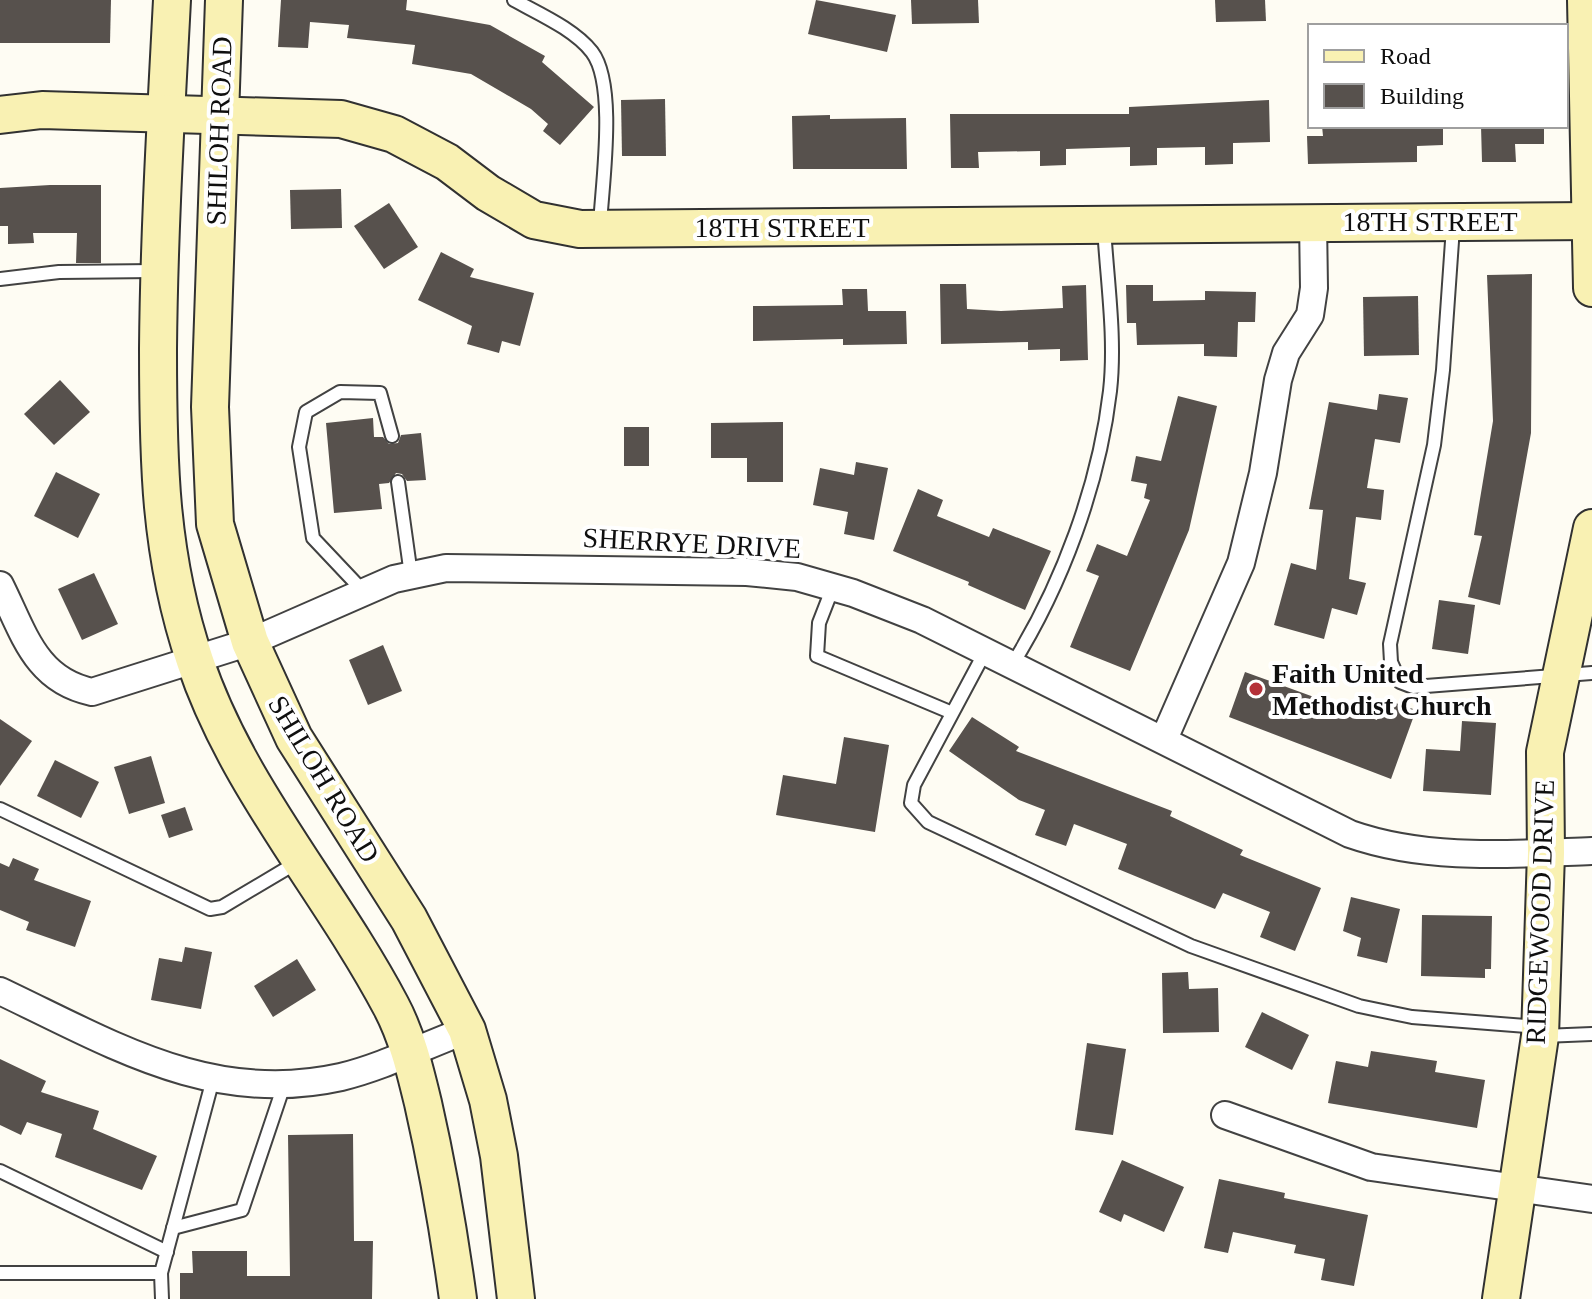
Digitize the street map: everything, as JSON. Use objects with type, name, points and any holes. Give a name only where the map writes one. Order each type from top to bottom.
[{"type":"main road","name":"SHILOH ROAD","points":[[172,0],[159,271],[158,463],[163,530],[194,661],[226,736],[392,1007],[410,1051],[442,1186],[458,1299]]},
{"type":"main road","name":"SHILOH ROAD","points":[[224,0],[210,407],[215,524],[250,642],[294,738],[409,919],[467,1030],[488,1100],[499,1156],[516,1299]]},
{"type":"main road","points":[[1586,0],[1592,288]]},
{"type":"main road","name":"18TH STREET","points":[[0,115],[42,110],[341,119],[394,134],[447,162],[488,193],[534,220],[580,229],[1591,221]]},
{"type":"main road","name":"RIDGEWOOD DRIVE","points":[[1501,1299],[1540,1032],[1546,853],[1545,752],[1576,674],[1592,528]]},
{"type":"street","points":[[1164,739],[1241,563],[1263,473],[1278,380],[1286,353],[1310,315],[1314,288],[1313,221]]},
{"type":"street","name":"SHERRYE DRIVE","points":[[0,585],[41,665],[68,687],[92,692],[250,642],[364,592],[411,575],[446,568],[747,572],[797,577],[922,620],[1350,834],[1385,846],[1440,853],[1592,851]]},
{"type":"street","points":[[0,991],[164,1068],[213,1079],[284,1085],[342,1076],[467,1030]]},
{"type":"street","points":[[1225,1115],[1371,1167],[1592,1199]]},
{"type":"lane","points":[[514,0],[571,35],[591,51],[601,67],[605,154],[600,229]]},
{"type":"lane","points":[[1453,221],[1443,370],[1434,445],[1390,644],[1391,662],[1400,682],[1413,687],[1576,674]]},
{"type":"lane","points":[[1012,665],[1032,633],[1062,564],[1100,447],[1110,389],[1104,224]]},
{"type":"lane","points":[[0,279],[59,272],[159,271]]},
{"type":"lane","points":[[364,592],[313,538],[299,447],[306,412],[340,392],[380,393],[392,436]]},
{"type":"lane","points":[[398,482],[411,575]]},
{"type":"lane","points":[[833,587],[819,623],[817,656],[950,712]]},
{"type":"lane","points":[[985,652],[950,712],[914,785],[911,803],[928,822],[1191,946],[1359,1006],[1412,1017],[1540,1032],[1592,1034]]},
{"type":"lane","points":[[0,809],[210,909],[222,907],[302,859]]},
{"type":"lane","points":[[162,1299],[161,1273],[213,1079]]},
{"type":"lane","points":[[173,1228],[242,1210],[284,1085]]},
{"type":"lane","points":[[0,1171],[167,1252]]},
{"type":"lane","points":[[0,1273],[161,1273]]},
{"type":"building","points":[[0,0],[111,0],[110,43],[0,43]]},
{"type":"building","points":[[281,0],[407,0],[406,10],[490,25],[545,56],[542,62],[594,107],[560,145],[543,131],[548,124],[531,109],[471,74],[412,64],[415,45],[347,38],[349,25],[310,22],[308,48],[278,47]]},
{"type":"building","points":[[816,0],[896,15],[887,52],[808,34]]},
{"type":"building","points":[[911,0],[978,0],[979,23],[912,24]]},
{"type":"building","points":[[1215,0],[1265,0],[1266,21],[1216,22]]},
{"type":"building","points":[[665,99],[666,156],[622,156],[621,100]]},
{"type":"building","points":[[1269,100],[1270,142],[1233,143],[1233,164],[1205,165],[1205,147],[1157,148],[1157,165],[1130,166],[1130,147],[1066,149],[1066,165],[1040,166],[1040,151],[978,152],[979,168],[951,168],[950,114],[1129,114],[1129,107]]},
{"type":"building","points":[[830,115],[830,119],[906,118],[907,169],[793,169],[792,116]]},
{"type":"building","points":[[1322,128],[1443,128],[1443,145],[1417,146],[1417,162],[1308,164],[1307,136],[1323,136]]},
{"type":"building","points":[[1481,128],[1544,128],[1544,144],[1515,144],[1516,162],[1482,162]]},
{"type":"building","points":[[101,185],[101,263],[76,263],[77,233],[33,233],[34,243],[8,244],[8,226],[0,226],[0,188]]},
{"type":"building","points":[[341,189],[342,228],[291,229],[290,190]]},
{"type":"building","points":[[389,203],[418,247],[384,269],[354,226]]},
{"type":"building","points":[[441,252],[474,269],[470,277],[534,293],[520,346],[502,341],[499,353],[467,344],[472,326],[418,300]]},
{"type":"building","points":[[1532,274],[1531,433],[1500,605],[1468,597],[1482,536],[1474,535],[1493,421],[1487,275]]},
{"type":"building","points":[[940,284],[966,284],[967,309],[1001,311],[1063,308],[1062,286],[1086,285],[1088,360],[1060,361],[1060,349],[1028,350],[1028,342],[941,344]]},
{"type":"building","points":[[1126,285],[1153,285],[1153,301],[1205,300],[1205,291],[1256,292],[1255,322],[1238,322],[1237,357],[1204,356],[1204,344],[1137,345],[1136,323],[1127,323]]},
{"type":"building","points":[[842,289],[867,289],[868,311],[906,311],[907,344],[843,345],[843,339],[753,341],[753,306],[843,305]]},
{"type":"building","points":[[1418,296],[1419,355],[1364,356],[1363,297]]},
{"type":"building","points":[[60,380],[90,412],[54,445],[24,414]]},
{"type":"building","points":[[1379,394],[1408,398],[1400,443],[1375,439],[1367,488],[1384,490],[1381,520],[1356,517],[1349,579],[1366,583],[1357,615],[1332,608],[1324,639],[1274,625],[1291,563],[1316,570],[1323,510],[1309,509],[1329,402],[1377,410]]},
{"type":"building","points":[[1178,396],[1217,406],[1189,530],[1130,671],[1070,647],[1099,576],[1086,571],[1097,544],[1127,556],[1150,500],[1144,498],[1147,484],[1131,481],[1136,456],[1161,461]]},
{"type":"building","points":[[373,418],[374,437],[383,437],[389,444],[398,443],[401,435],[421,433],[426,480],[407,481],[402,474],[396,473],[389,483],[379,484],[382,509],[334,513],[326,423]]},
{"type":"building","points":[[783,422],[783,482],[747,482],[747,458],[711,458],[711,423]]},
{"type":"building","points":[[624,427],[649,427],[649,466],[624,466]]},
{"type":"building","points":[[856,462],[888,468],[874,540],[844,534],[848,512],[813,505],[820,468],[854,475]]},
{"type":"building","points":[[56,472],[100,494],[78,538],[34,516]]},
{"type":"building","points":[[918,489],[943,500],[937,516],[989,537],[993,528],[1051,551],[1025,610],[968,585],[969,582],[893,551]]},
{"type":"building","points":[[94,573],[118,624],[82,640],[58,589]]},
{"type":"building","points":[[1439,600],[1475,605],[1468,654],[1432,649]]},
{"type":"building","points":[[383,645],[402,691],[368,705],[349,660]]},
{"type":"building","points":[[1245,672],[1377,720],[1384,699],[1416,710],[1391,779],[1229,717]]},
{"type":"building","points":[[972,717],[1019,747],[1016,751],[1172,811],[1170,816],[1243,850],[1240,855],[1321,888],[1295,951],[1260,937],[1270,912],[1223,893],[1215,909],[1118,869],[1127,844],[1074,824],[1066,846],[1035,835],[1045,810],[1019,800],[949,751]]},
{"type":"building","points":[[0,719],[32,741],[0,786]]},
{"type":"building","points":[[1462,721],[1496,723],[1491,795],[1423,791],[1426,749],[1460,751]]},
{"type":"building","points":[[844,737],[889,745],[875,832],[776,815],[783,775],[836,784]]},
{"type":"building","points":[[151,756],[165,803],[129,814],[114,767]]},
{"type":"building","points":[[55,760],[99,782],[81,818],[37,796]]},
{"type":"building","points":[[185,807],[193,830],[169,838],[161,815]]},
{"type":"building","points":[[13,858],[39,869],[34,880],[91,901],[75,947],[26,930],[29,922],[0,910],[0,863],[9,867]]},
{"type":"building","points":[[1351,897],[1400,909],[1387,963],[1357,956],[1361,938],[1343,931]]},
{"type":"building","points":[[1422,915],[1492,916],[1491,969],[1485,969],[1485,978],[1421,976]]},
{"type":"building","points":[[185,947],[212,952],[201,1009],[151,1000],[159,958],[182,962]]},
{"type":"building","points":[[297,959],[316,990],[273,1017],[254,986]]},
{"type":"building","points":[[1188,972],[1189,989],[1218,988],[1219,1032],[1163,1033],[1162,973]]},
{"type":"building","points":[[1262,1012],[1309,1035],[1292,1070],[1245,1047]]},
{"type":"building","points":[[1087,1043],[1126,1049],[1113,1135],[1075,1130]]},
{"type":"building","points":[[1371,1051],[1437,1061],[1435,1072],[1485,1080],[1477,1128],[1328,1103],[1336,1061],[1368,1067]]},
{"type":"building","points":[[0,1059],[46,1081],[41,1092],[99,1111],[93,1129],[157,1156],[142,1190],[55,1157],[62,1134],[27,1122],[21,1135],[0,1125]]},
{"type":"building","points":[[353,1134],[354,1241],[373,1241],[372,1299],[180,1299],[180,1273],[193,1273],[192,1251],[247,1251],[247,1276],[290,1276],[288,1135]]},
{"type":"building","points":[[1122,1160],[1184,1187],[1164,1232],[1124,1214],[1121,1222],[1099,1212]]},
{"type":"building","points":[[1219,1179],[1285,1193],[1284,1198],[1368,1215],[1354,1286],[1321,1280],[1325,1259],[1294,1253],[1296,1245],[1233,1232],[1228,1253],[1204,1248]]},
{"type":"place","name":"Faith United Methodist Church","points":[[1256,689]]}]
